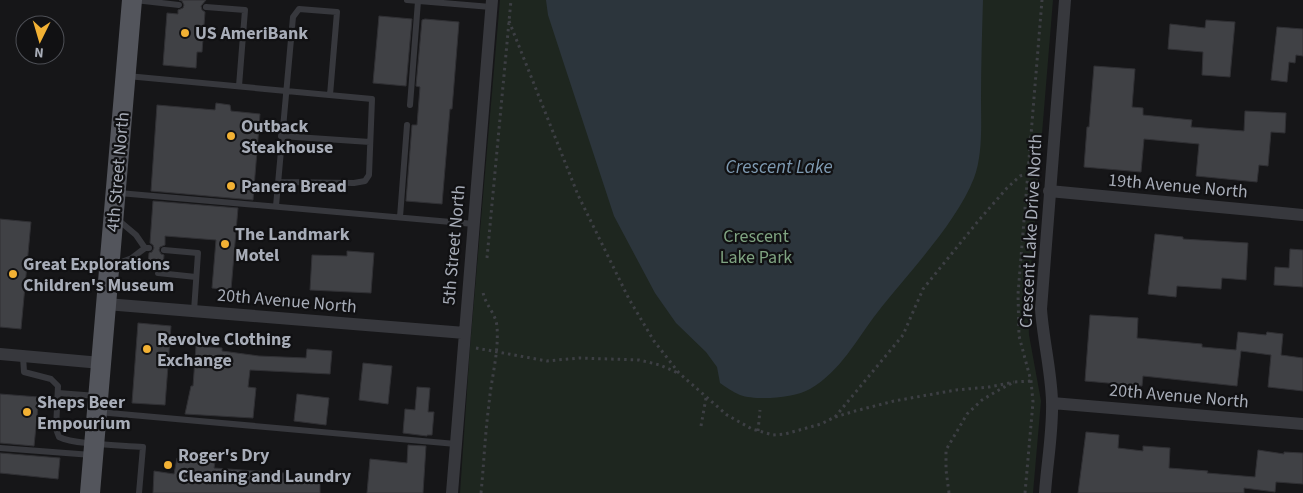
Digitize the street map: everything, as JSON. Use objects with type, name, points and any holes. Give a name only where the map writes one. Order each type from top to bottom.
[{"type":"main road","name":"4th Street North","points":[[90,493],[132,0]]},
{"type":"street","name":"Crescent Lake Drive North","points":[[1045,493],[1052,403],[1041,308],[1065,0]]},
{"type":"street","name":"5th Street North","points":[[452,493],[492,3]]},
{"type":"street","name":"19th Avenue North","points":[[1049,191],[1303,215]]},
{"type":"street","name":"20th Avenue North","points":[[106,304],[194,311],[464,340]]},
{"type":"street","points":[[0,354],[101,362]]},
{"type":"street","name":"20th Avenue North","points":[[1052,403],[1303,424]]},
{"type":"lane","points":[[132,0],[179,5]]},
{"type":"lane","points":[[407,0],[492,3]]},
{"type":"lane","points":[[410,105],[418,1]]},
{"type":"lane","points":[[206,8],[244,10],[240,86]]},
{"type":"lane","points":[[276,206],[293,17],[299,9],[337,12],[330,95]]},
{"type":"lane","points":[[126,76],[372,99],[369,175],[365,181],[354,184],[278,182]]},
{"type":"lane","points":[[400,217],[407,125]]},
{"type":"lane","points":[[281,136],[370,142]]},
{"type":"lane","points":[[116,192],[474,224]]},
{"type":"lane","points":[[109,266],[132,258],[147,248],[136,235],[114,217]]},
{"type":"lane","points":[[164,250],[198,253],[194,311]]},
{"type":"lane","points":[[158,274],[196,276]]},
{"type":"lane","points":[[23,356],[24,372],[53,380],[58,387],[56,429],[58,436],[93,449]]},
{"type":"lane","points":[[58,393],[97,404],[456,444]]},
{"type":"lane","points":[[0,448],[93,449],[143,447],[139,493]]},
{"type":"path","points":[[486,264],[511,0]]},
{"type":"path","points":[[1024,493],[1033,402],[1031,381],[1019,336],[1018,294],[1042,0]]},
{"type":"path","points":[[509,21],[582,203],[643,324],[679,373],[727,415],[758,431],[773,435],[794,433],[835,417],[894,401],[956,390],[1031,381]]},
{"type":"path","points":[[835,417],[903,335],[923,289],[939,268],[1007,188],[1020,176],[1027,174]]},
{"type":"path","points":[[481,493],[488,404],[496,352],[497,327],[495,316],[486,304],[483,293],[484,284]]},
{"type":"path","points":[[464,340],[496,352],[546,362],[579,358],[638,360],[660,365],[679,373]]},
{"type":"path","points":[[949,493],[946,450],[967,414],[982,400],[1014,382]]},
{"type":"path","points":[[701,426],[706,398]]},
{"type":"path","points":[[758,431],[760,410]]},
{"type":"green space","name":"Crescent Lake Park","points":[[500,0],[1053,0],[1028,304],[1029,335],[1041,401],[1033,493],[460,493],[470,347]]},
{"type":"water","name":"Crescent Lake","points":[[546,0],[983,0],[981,139],[979,159],[974,178],[956,213],[944,230],[877,313],[839,364],[821,382],[795,395],[756,398],[740,395],[720,383],[717,367],[706,352],[676,323],[655,293],[614,216],[548,15]]},
{"type":"building","name":"US AmeriBank","points":[[179,0],[206,0],[201,6],[205,12],[202,52],[197,52],[196,68],[163,65],[167,13],[178,14],[178,10],[183,8],[184,5]]},
{"type":"building","points":[[379,16],[412,19],[406,86],[373,83]]},
{"type":"building","points":[[422,20],[459,22],[442,204],[406,201],[412,125],[417,125],[420,87],[416,86]]},
{"type":"building","points":[[1206,20],[1235,22],[1230,77],[1202,75],[1203,52],[1168,49],[1170,24],[1205,28]]},
{"type":"building","points":[[1277,27],[1303,29],[1303,56],[1296,55],[1295,63],[1289,62],[1287,82],[1271,80]]},
{"type":"building","points":[[1094,66],[1135,69],[1132,107],[1143,108],[1143,115],[1192,120],[1191,127],[1244,131],[1245,111],[1286,113],[1285,133],[1271,132],[1268,166],[1259,165],[1257,182],[1196,176],[1199,144],[1144,139],[1141,172],[1084,167]]},
{"type":"building","points":[[216,103],[230,105],[231,111],[260,114],[253,200],[151,191],[157,105],[215,110]]},
{"type":"building","name":"The Landmark Motel","points":[[153,201],[238,208],[231,290],[212,288],[216,240],[165,236],[165,245],[160,247],[159,250],[164,255],[163,266],[148,265],[149,253],[154,248],[150,243]]},
{"type":"building","name":"Great Explorations Children's Museum","points":[[0,219],[31,222],[21,329],[0,327]]},
{"type":"building","points":[[1155,234],[1183,237],[1183,239],[1248,243],[1246,280],[1222,278],[1221,289],[1177,286],[1176,297],[1148,294]]},
{"type":"building","points":[[1290,249],[1303,250],[1303,287],[1274,285],[1275,267],[1289,268]]},
{"type":"building","points":[[347,251],[374,253],[371,293],[310,290],[312,255],[347,256]]},
{"type":"building","points":[[1090,315],[1138,318],[1137,338],[1202,344],[1202,347],[1236,350],[1238,332],[1266,335],[1267,332],[1283,334],[1281,355],[1303,358],[1303,391],[1268,387],[1271,355],[1241,351],[1237,386],[1143,376],[1142,386],[1085,381]]},
{"type":"building","points":[[138,323],[171,326],[165,405],[132,403]]},
{"type":"building","points":[[196,346],[222,348],[222,351],[259,356],[306,358],[307,349],[332,351],[330,374],[250,370],[248,387],[256,388],[253,418],[185,414],[191,386],[193,386]]},
{"type":"building","points":[[363,363],[392,366],[388,404],[359,400]]},
{"type":"building","points":[[417,387],[430,388],[428,412],[434,412],[432,435],[403,433],[405,409],[415,410]]},
{"type":"building","points":[[0,394],[39,397],[34,446],[0,443]]},
{"type":"building","points":[[297,394],[329,398],[326,425],[294,421]]},
{"type":"building","points":[[1086,432],[1119,435],[1118,448],[1143,451],[1143,446],[1170,448],[1169,468],[1208,471],[1207,473],[1255,477],[1258,450],[1284,454],[1284,452],[1303,453],[1303,484],[1276,482],[1275,492],[1244,488],[1244,493],[1078,493]]},
{"type":"building","points":[[408,445],[426,446],[423,493],[367,493],[370,459],[407,463]]},
{"type":"building","points":[[0,453],[60,458],[58,479],[0,473]]},
{"type":"building","points":[[177,458],[215,462],[214,468],[284,473],[284,481],[320,483],[320,493],[153,493],[154,471],[174,474]]},
{"type":"place","name":"US AmeriBank","points":[[185,33]]},
{"type":"place","name":"Outback Steakhouse","points":[[231,136]]},
{"type":"place","name":"Panera Bread","points":[[231,186]]},
{"type":"place","name":"The Landmark Motel","points":[[225,244]]},
{"type":"place","name":"Great Explorations Children's Museum","points":[[13,274]]},
{"type":"place","name":"Revolve Clothing Exchange","points":[[147,349]]},
{"type":"place","name":"Sheps Beer Empourium","points":[[27,412]]},
{"type":"place","name":"Roger's Dry Cleaning and Laundry","points":[[168,465]]}]
